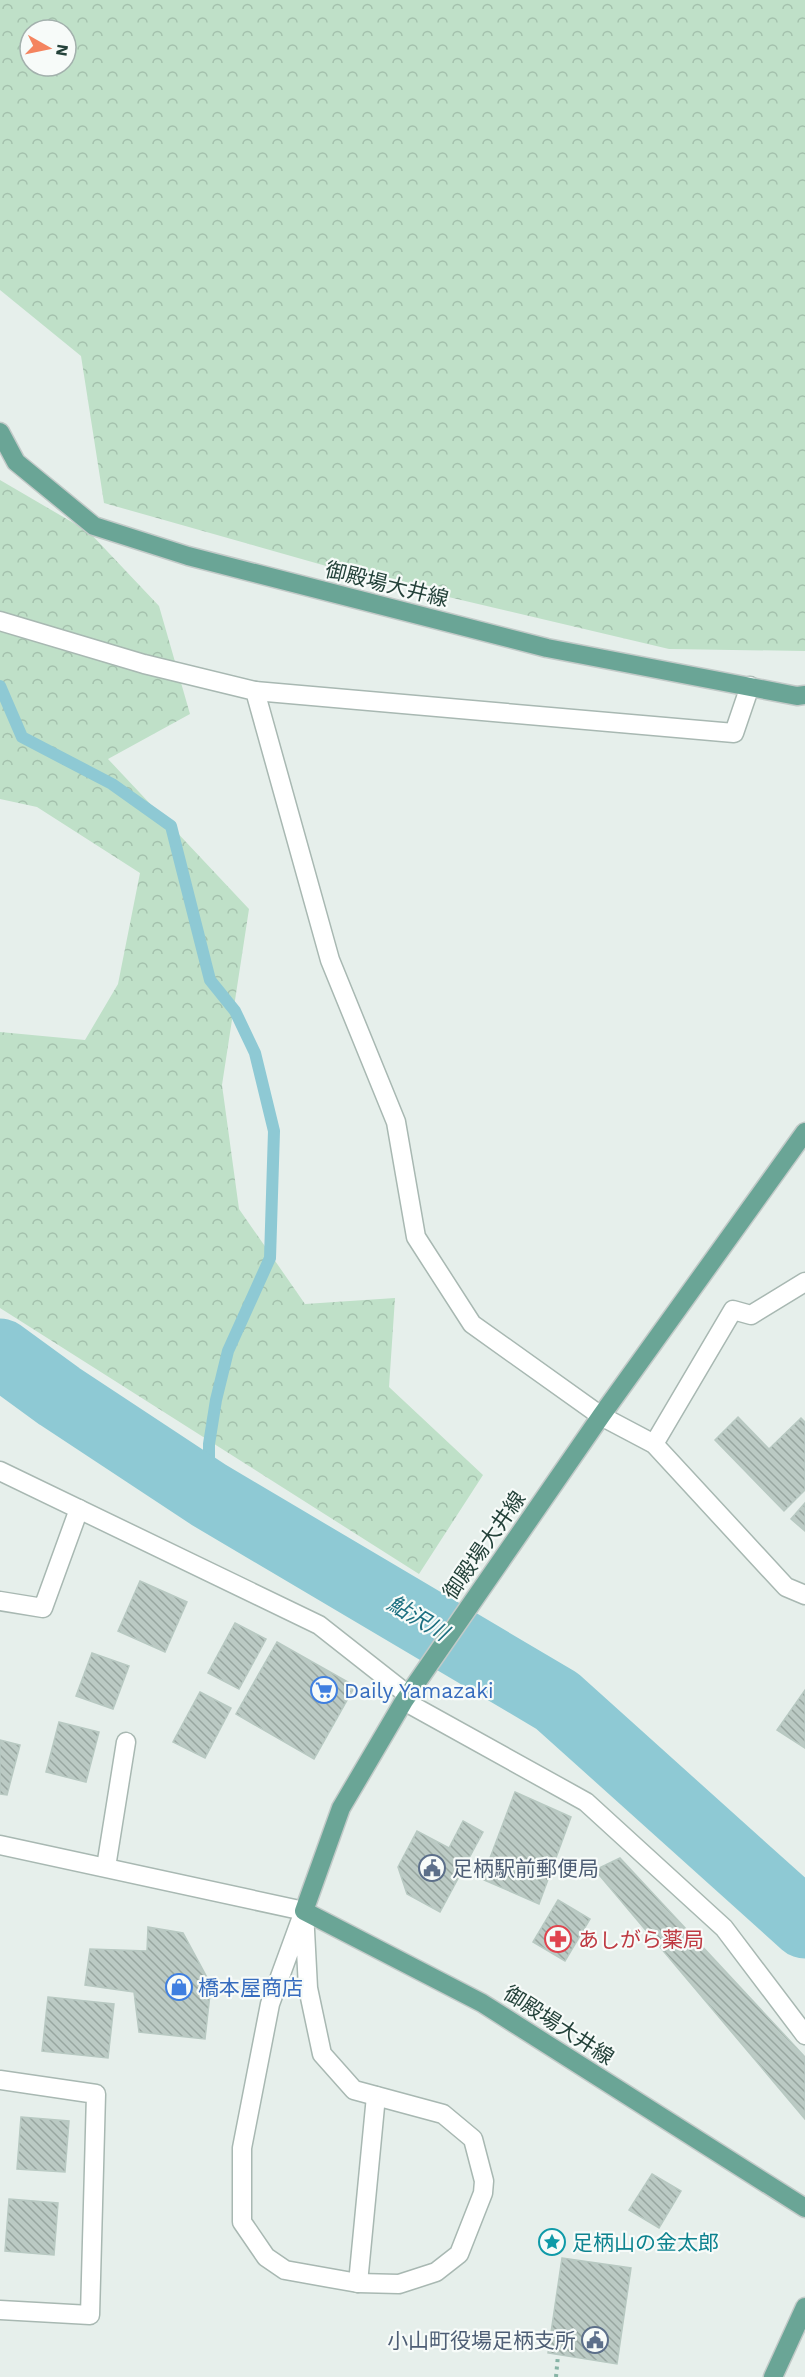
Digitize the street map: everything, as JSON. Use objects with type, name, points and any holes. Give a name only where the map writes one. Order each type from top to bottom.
[{"type":"main road","name":"御殿場大井線","points":[[0,432],[16,462],[94,526],[188,556],[548,648],[797,696],[805,695]]},
{"type":"main road","name":"御殿場大井線","points":[[805,1132],[601,1416],[406,1698],[341,1808],[304,1911],[482,2003],[805,2208]]},
{"type":"main road","points":[[774,2377],[805,2307]]},
{"type":"street","points":[[0,621],[144,664],[255,691],[734,733],[750,686]]},
{"type":"street","points":[[255,691],[330,960],[396,1122],[416,1237],[472,1324],[601,1416],[654,1444],[786,1587],[805,1595]]},
{"type":"street","points":[[654,1444],[733,1310],[751,1315],[805,1282]]},
{"type":"street","points":[[0,1471],[319,1625],[406,1698],[586,1802],[724,1928],[805,2035]]},
{"type":"street","points":[[0,1601],[43,1608],[79,1509]]},
{"type":"street","points":[[106,1867],[126,1742]]},
{"type":"street","points":[[0,1845],[304,1911]]},
{"type":"street","points":[[304,1911],[308,1988],[322,2054],[354,2090],[443,2114],[472,2139],[484,2181],[483,2193],[459,2254],[436,2272],[399,2284],[358,2283],[285,2270],[266,2257],[242,2222],[242,2148],[270,2004],[304,1911]]},
{"type":"street","points":[[0,2080],[96,2094],[90,2315],[0,2310]]},
{"type":"street","points":[[358,2283],[376,2096]]},
{"type":"path","points":[[556,2377],[558,2355]]},
{"type":"green space","points":[[0,0],[805,0],[805,651],[669,649],[372,579],[104,503],[81,356],[0,290]]},
{"type":"green space","points":[[0,480],[89,532],[159,606],[190,714],[108,759],[249,909],[222,1085],[239,1209],[305,1304],[395,1298],[389,1387],[483,1475],[419,1574],[0,1308],[0,1032],[85,1040],[118,984],[140,873],[37,807],[0,799]]},
{"type":"building","points":[[738,1417],[769,1449],[801,1418],[805,1422],[805,1490],[784,1511],[715,1440]]},
{"type":"building","points":[[805,1503],[805,1531],[791,1519]]},
{"type":"building","points":[[140,1581],[187,1602],[165,1652],[118,1631]]},
{"type":"building","points":[[235,1623],[266,1639],[239,1689],[208,1673]]},
{"type":"building","points":[[277,1642],[355,1686],[314,1759],[236,1714]]},
{"type":"building","points":[[92,1653],[129,1666],[113,1709],[76,1696]]},
{"type":"building","points":[[805,1690],[805,1748],[777,1730]]},
{"type":"building","points":[[200,1692],[231,1708],[205,1758],[173,1742]]},
{"type":"building","points":[[59,1722],[99,1732],[86,1782],[46,1772]]},
{"type":"building","points":[[0,1740],[20,1745],[7,1795],[0,1794]]},
{"type":"building","points":[[515,1792],[571,1817],[539,1904],[482,1879]]},
{"type":"building","points":[[463,1821],[483,1832],[440,1912],[407,1894],[398,1867],[417,1831],[449,1848]]},
{"type":"building","points":[[620,1858],[805,2057],[805,2119],[595,1870]]},
{"type":"building","points":[[558,1900],[590,1919],[565,1961],[533,1942]]},
{"type":"building","points":[[148,1927],[183,1933],[211,1985],[205,2039],[139,2032],[134,1992],[85,1985],[90,1949],[147,1951]]},
{"type":"building","points":[[48,1997],[114,2004],[108,2058],[42,2051]]},
{"type":"building","points":[[21,2117],[69,2121],[65,2172],[17,2169]]},
{"type":"building","points":[[652,2174],[681,2191],[659,2228],[629,2210]]},
{"type":"building","points":[[9,2199],[58,2203],[54,2255],[5,2251]]},
{"type":"building","points":[[562,2258],[631,2268],[617,2364],[548,2353]]},
{"type":"waterway","points":[[0,686],[22,737],[112,784],[171,826],[210,980],[235,1011],[255,1053],[274,1131],[270,1258],[228,1351],[216,1400],[209,1444],[209,1495]]},
{"type":"waterway","name":"鮎沢川","points":[[0,1353],[59,1396],[209,1495],[557,1701],[805,1924]]},
{"type":"place","name":"Daily Yamazaki","points":[[324,1690]]},
{"type":"place","name":"足柄駅前郵便局","points":[[432,1868]]},
{"type":"place","name":"あしがら薬局","points":[[558,1939]]},
{"type":"place","name":"橋本屋商店","points":[[179,1987]]},
{"type":"place","name":"足柄山の金太郎","points":[[552,2242]]},
{"type":"place","name":"小山町役場足柄支所","points":[[595,2340]]}]
